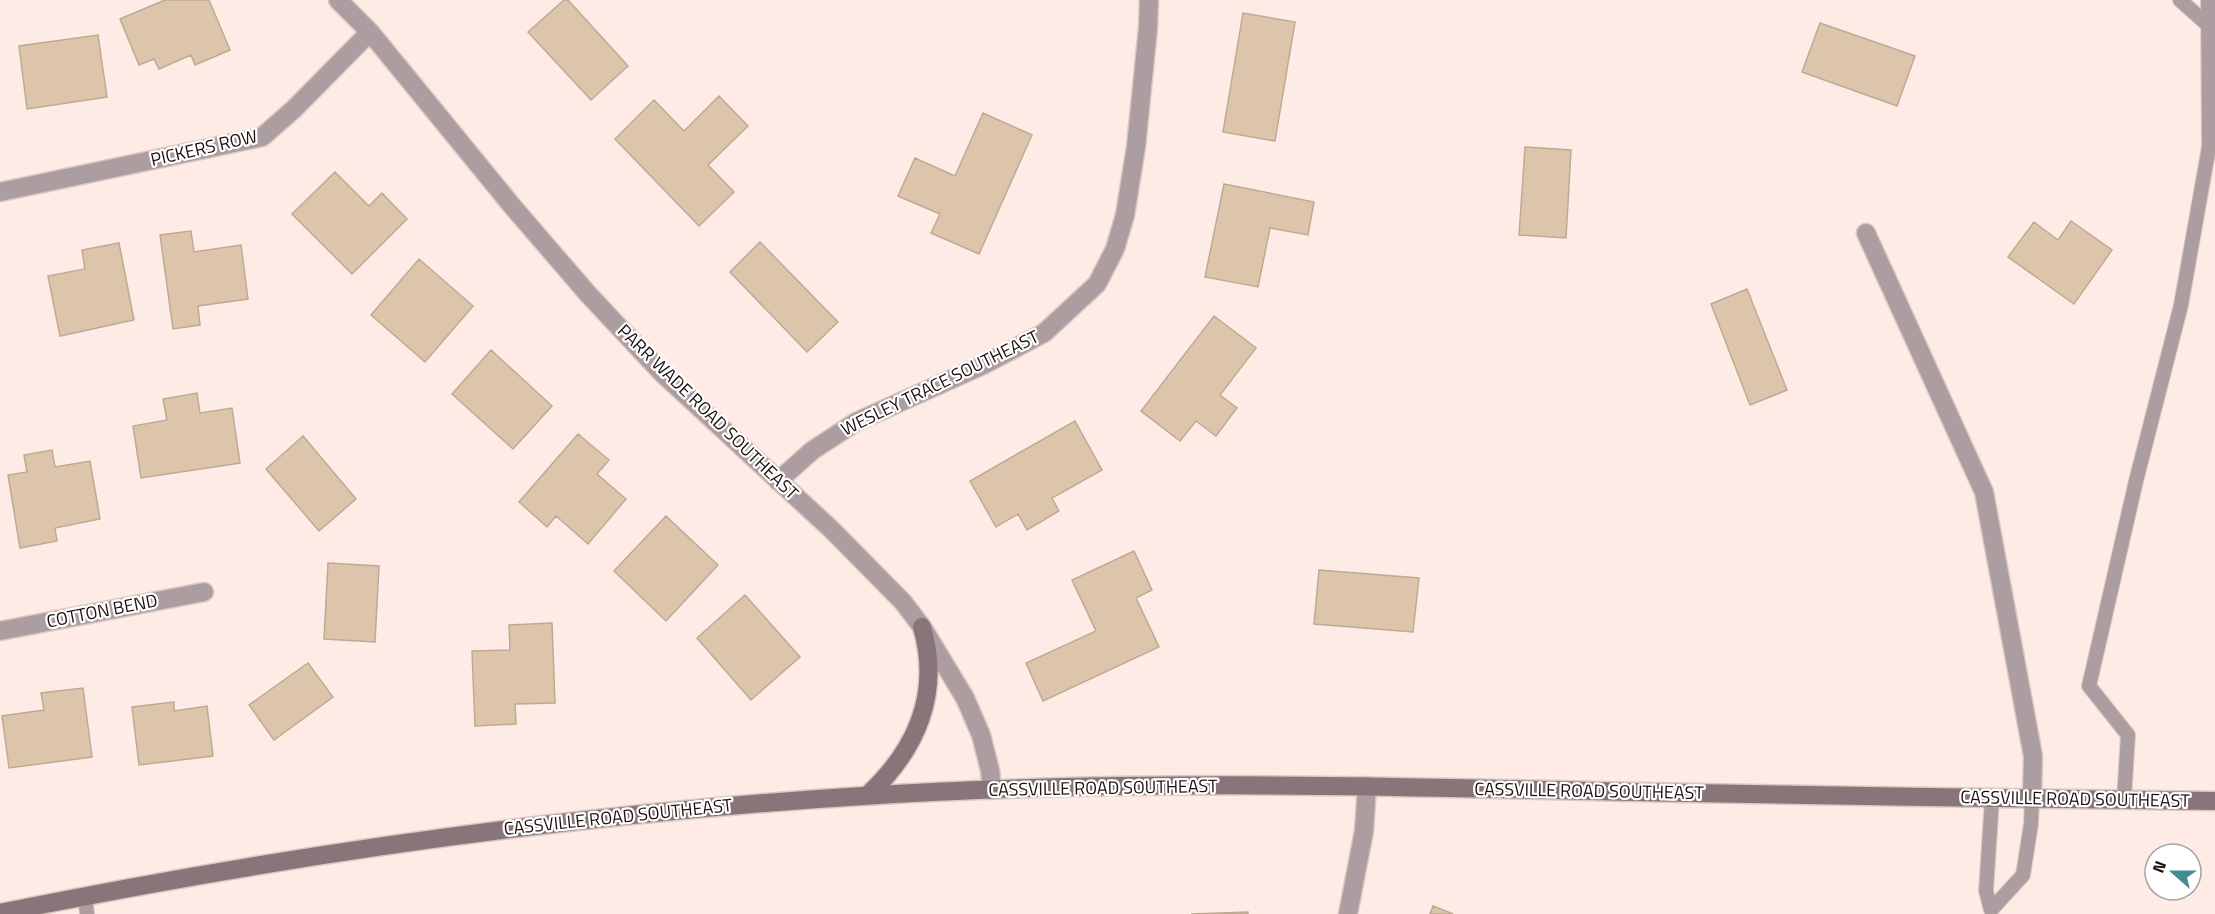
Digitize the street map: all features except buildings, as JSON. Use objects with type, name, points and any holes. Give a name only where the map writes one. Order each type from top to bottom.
[{"type":"main road","points":[[868,795],[901,759],[919,724],[926,702],[928,679],[928,656],[922,627]]},
{"type":"main road","name":"CASSVILLE ROAD SOUTHEAST","points":[[0,913],[86,905],[252,866],[533,825],[692,808],[868,795],[1218,785],[2215,801]]},
{"type":"street","name":"PARR WADE ROAD SOUTHEAST","points":[[338,0],[370,32],[513,207],[588,294],[663,374],[870,567],[903,602],[922,627],[965,698],[981,735],[990,770],[992,790]]},
{"type":"street","name":"WESLEY TRACE SOUTHEAST","points":[[778,481],[813,450],[856,422],[983,365],[1044,333],[1097,284],[1115,249],[1125,215],[1137,136],[1149,0]]},
{"type":"street","name":"PICKERS ROW","points":[[0,192],[262,137],[294,109],[370,32]]},
{"type":"street","points":[[1866,233],[1984,492],[2033,756],[2032,799]]},
{"type":"street","name":"COTTON BEND","points":[[0,631],[204,592]]},
{"type":"street","points":[[1348,914],[1364,831],[1367,786]]},
{"type":"lane","points":[[2180,0],[2208,26]]},
{"type":"lane","points":[[2124,800],[2128,735],[2089,686],[2136,481],[2181,305],[2209,147],[2208,0]]},
{"type":"lane","points":[[1991,913],[1986,891],[1992,799]]},
{"type":"lane","points":[[1991,913],[2023,876],[2031,824],[2032,799]]}]
